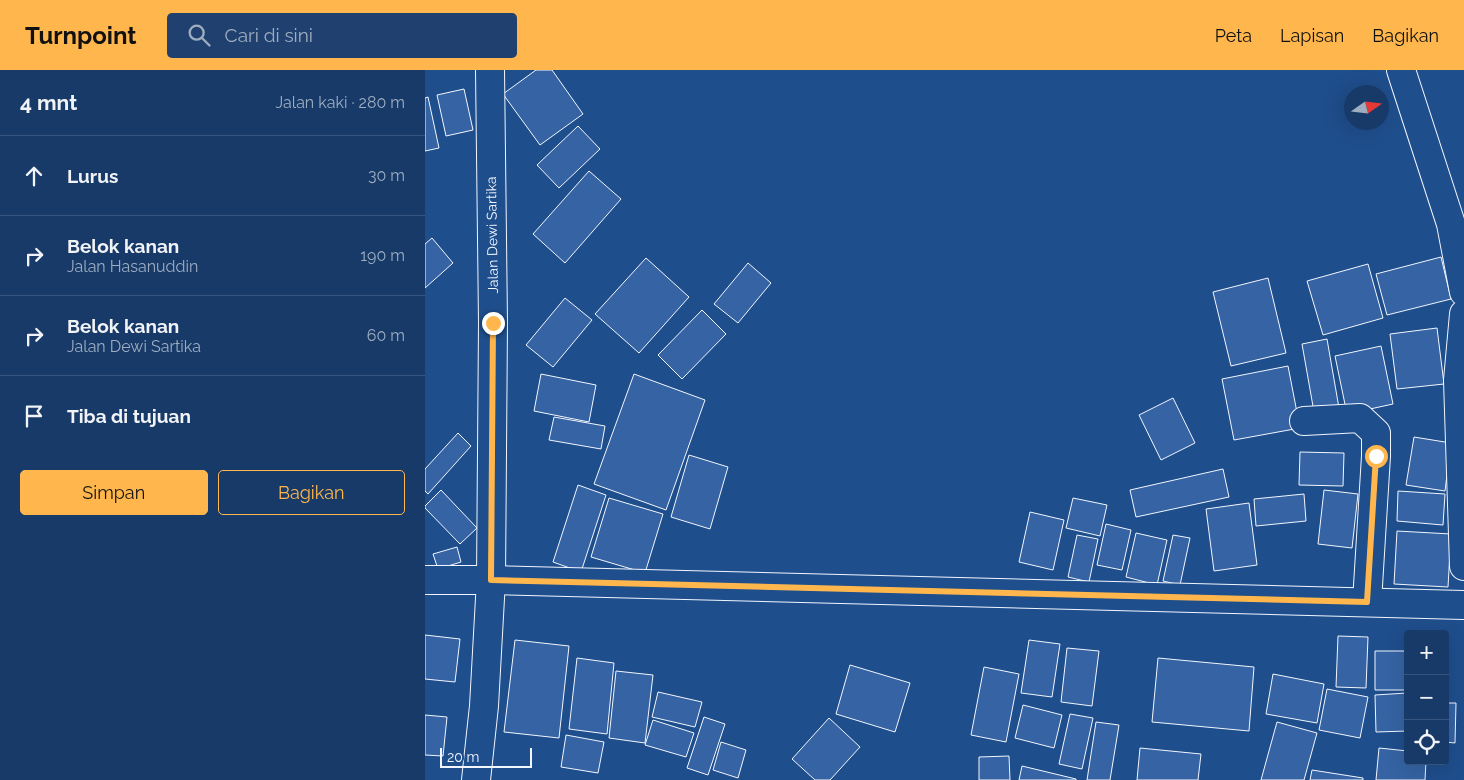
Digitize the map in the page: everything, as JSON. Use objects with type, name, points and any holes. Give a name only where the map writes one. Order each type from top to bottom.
[{"type":"street","name":"Jalan Dewi Sartika","points":[[475,780],[484,706],[491,580],[493,323],[490,70]]},
{"type":"street","points":[[1401,70],[1451,224],[1464,292]]},
{"type":"street","points":[[1464,314],[1458,380],[1464,566]]},
{"type":"street","points":[[1304,421],[1360,418],[1376,433],[1367,602]]},
{"type":"street","points":[[425,580],[491,580],[1464,605]]},
{"type":"building","points":[[536,70],[552,70],[583,114],[540,145],[503,94]]},
{"type":"building","points":[[464,89],[473,130],[446,136],[437,95]]},
{"type":"building","points":[[428,97],[439,148],[425,151],[425,98]]},
{"type":"building","points":[[578,126],[600,149],[559,188],[537,165]]},
{"type":"building","points":[[589,171],[621,199],[565,263],[533,234]]},
{"type":"building","points":[[432,238],[453,263],[425,288],[425,244]]},
{"type":"building","points":[[1441,257],[1451,299],[1387,315],[1376,274]]},
{"type":"building","points":[[646,258],[689,297],[639,353],[595,314]]},
{"type":"building","points":[[748,263],[771,283],[738,323],[714,304]]},
{"type":"building","points":[[1368,264],[1383,318],[1323,335],[1307,281]]},
{"type":"building","points":[[1268,278],[1286,353],[1231,366],[1213,292]]},
{"type":"building","points":[[565,298],[592,320],[553,367],[526,345]]},
{"type":"building","points":[[702,310],[726,334],[682,379],[658,355]]},
{"type":"building","points":[[1437,328],[1444,384],[1397,389],[1390,334]]},
{"type":"building","points":[[1327,339],[1339,408],[1314,412],[1302,344]]},
{"type":"building","points":[[1381,346],[1393,404],[1347,414],[1335,356]]},
{"type":"building","points":[[1288,366],[1300,428],[1234,440],[1222,379]]},
{"type":"building","points":[[541,374],[596,385],[589,422],[534,411]]},
{"type":"building","points":[[634,374],[705,400],[666,510],[594,484]]},
{"type":"building","points":[[1173,398],[1195,443],[1161,460],[1139,415]]},
{"type":"building","points":[[554,417],[605,426],[601,449],[549,440]]},
{"type":"building","points":[[458,433],[471,446],[428,494],[425,491],[425,469]]},
{"type":"building","points":[[1414,437],[1451,443],[1445,491],[1406,485]]},
{"type":"building","points":[[1300,452],[1344,453],[1343,486],[1299,485]]},
{"type":"building","points":[[689,455],[728,467],[710,529],[671,517]]},
{"type":"building","points":[[1223,469],[1229,497],[1136,517],[1130,490]]},
{"type":"building","points":[[578,485],[606,495],[581,572],[553,562]]},
{"type":"building","points":[[441,490],[477,528],[460,544],[425,508]]},
{"type":"building","points":[[1324,490],[1358,494],[1352,548],[1318,544]]},
{"type":"building","points":[[1398,491],[1445,494],[1443,525],[1397,521]]},
{"type":"building","points":[[1304,494],[1306,521],[1256,526],[1254,499]]},
{"type":"building","points":[[609,498],[663,514],[645,573],[591,557]]},
{"type":"building","points":[[1073,498],[1107,505],[1100,536],[1066,528]]},
{"type":"building","points":[[1249,503],[1257,565],[1214,571],[1206,509]]},
{"type":"building","points":[[1030,512],[1064,520],[1053,570],[1019,562]]},
{"type":"building","points":[[1106,524],[1131,530],[1122,570],[1097,565]]},
{"type":"building","points":[[1397,531],[1451,534],[1448,587],[1394,584]]},
{"type":"building","points":[[1136,533],[1167,540],[1157,585],[1126,577]]},
{"type":"building","points":[[1077,535],[1098,539],[1089,582],[1068,577]]},
{"type":"building","points":[[1173,535],[1190,538],[1180,585],[1163,581]]},
{"type":"building","points":[[457,547],[461,562],[438,569],[433,554]]},
{"type":"building","points":[[425,635],[460,639],[455,682],[425,679]]},
{"type":"building","points":[[1338,636],[1368,637],[1366,688],[1336,687]]},
{"type":"building","points":[[515,640],[569,646],[559,738],[504,732]]},
{"type":"building","points":[[1029,640],[1060,644],[1052,697],[1021,693]]},
{"type":"building","points":[[1067,648],[1099,651],[1092,706],[1061,702]]},
{"type":"building","points":[[1375,651],[1404,651],[1404,690],[1375,690]]},
{"type":"building","points":[[577,658],[614,663],[607,734],[569,729]]},
{"type":"building","points":[[1158,658],[1254,667],[1249,731],[1152,722]]},
{"type":"building","points":[[850,665],[910,683],[895,732],[836,714]]},
{"type":"building","points":[[984,667],[1019,674],[1006,742],[971,735]]},
{"type":"building","points":[[616,671],[653,675],[645,743],[609,738]]},
{"type":"building","points":[[1273,674],[1324,684],[1317,723],[1266,714]]},
{"type":"building","points":[[1327,689],[1368,697],[1360,738],[1319,730]]},
{"type":"building","points":[[658,692],[702,702],[695,727],[652,717]]},
{"type":"building","points":[[1404,693],[1404,731],[1376,732],[1375,695]]},
{"type":"building","points":[[1449,703],[1456,703],[1455,743],[1449,742]]},
{"type":"building","points":[[1023,705],[1062,715],[1054,748],[1015,738]]},
{"type":"building","points":[[1070,714],[1093,718],[1082,769],[1059,764]]},
{"type":"building","points":[[425,715],[447,717],[443,756],[425,755]]},
{"type":"building","points":[[704,717],[725,724],[708,775],[687,768]]},
{"type":"building","points":[[829,718],[860,747],[830,780],[815,780],[792,759]]},
{"type":"building","points":[[653,720],[694,733],[686,757],[645,745]]},
{"type":"building","points":[[1096,722],[1119,725],[1110,780],[1087,780]]},
{"type":"building","points":[[1277,722],[1317,733],[1304,780],[1261,780]]},
{"type":"building","points":[[566,735],[604,742],[598,773],[561,767]]},
{"type":"building","points":[[721,742],[746,750],[738,778],[713,770]]},
{"type":"building","points":[[1140,748],[1201,754],[1198,780],[1137,780]]},
{"type":"building","points":[[1379,748],[1404,751],[1404,765],[1426,765],[1425,780],[1376,780]]},
{"type":"building","points":[[1009,756],[1010,780],[979,780],[979,757]]},
{"type":"building","points":[[1022,766],[1076,779],[1076,780],[1019,780]]},
{"type":"building","points":[[1312,770],[1363,778],[1363,780],[1310,780]]},
{"type":"route","points":[[493,323],[491,580],[1367,602],[1376,456]]}]
